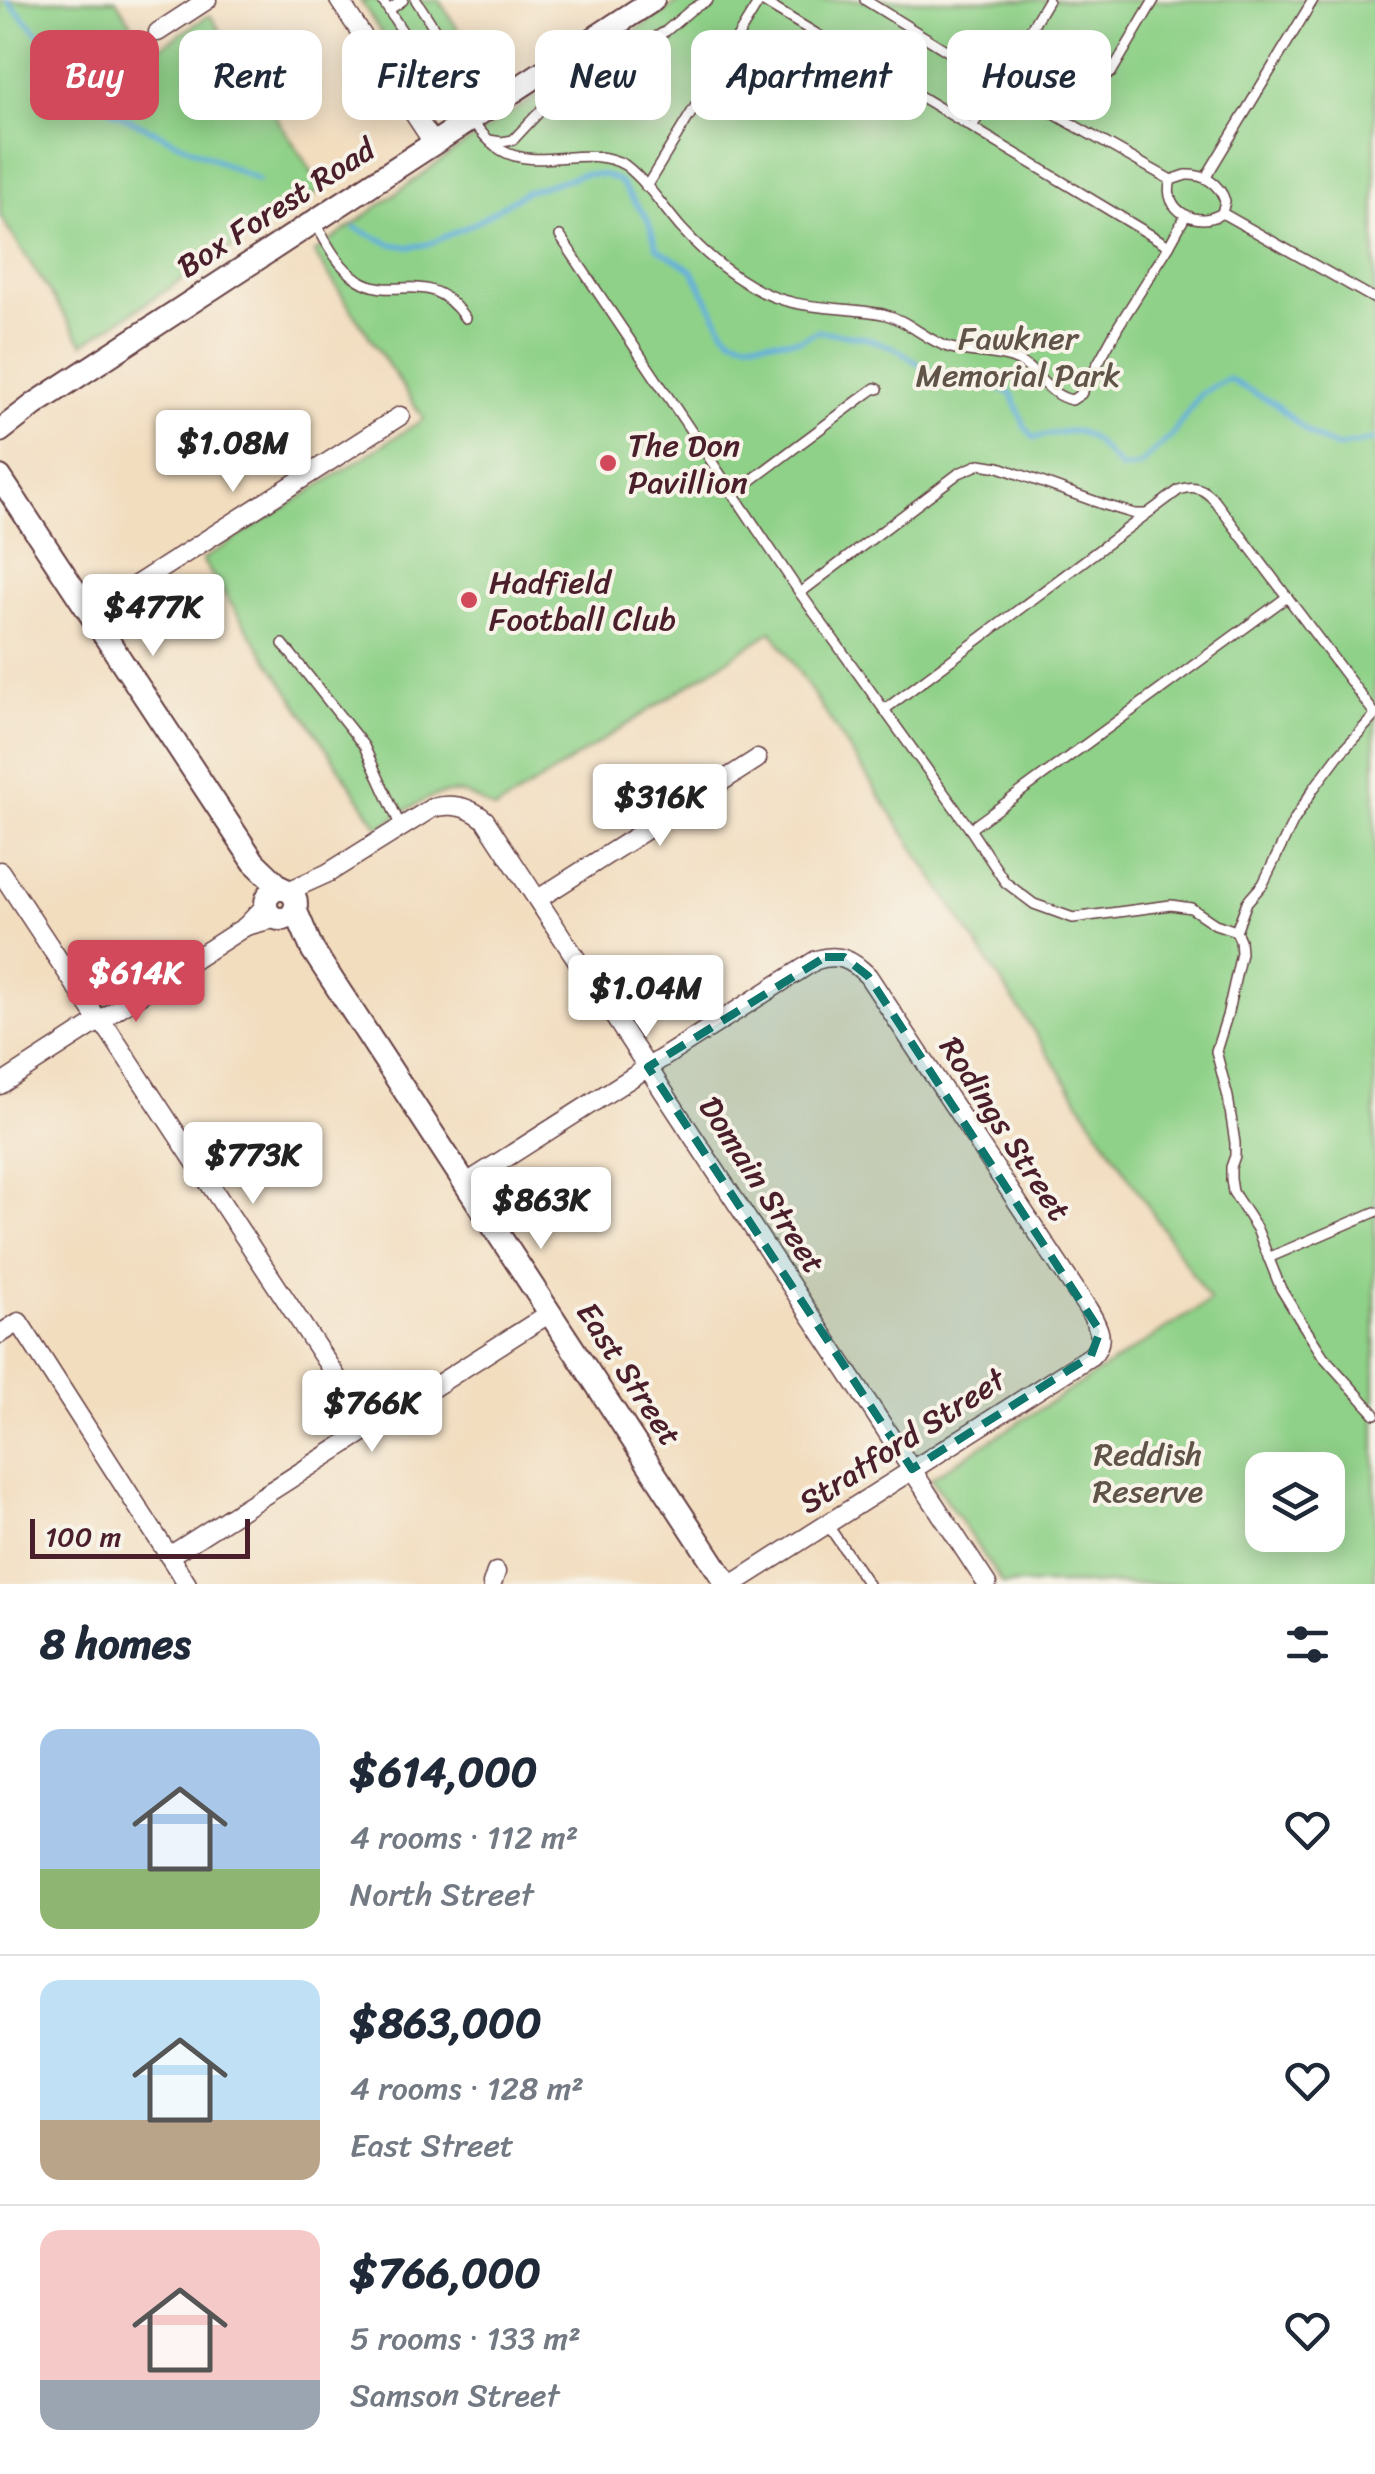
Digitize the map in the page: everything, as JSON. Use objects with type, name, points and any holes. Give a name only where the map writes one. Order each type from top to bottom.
[{"type":"street","points":[[159,31],[207,0]]},
{"type":"street","points":[[339,0],[434,144]]},
{"type":"street","name":"Box Forest Road","points":[[515,91],[653,0]]},
{"type":"street","name":"Box Forest Road","points":[[35,404],[471,120]]},
{"type":"street","points":[[0,416],[35,404]]},
{"type":"street","points":[[0,431],[35,404]]},
{"type":"street","points":[[92,613],[400,416]]},
{"type":"street","name":"East Street","points":[[2,476],[730,1584]]},
{"type":"street","points":[[538,900],[757,759]]},
{"type":"street","name":"Domain Street","points":[[0,1085],[432,808],[452,805],[471,810],[494,832],[987,1584]]},
{"type":"street","points":[[0,871],[370,1428]]},
{"type":"street","name":"Rodings Street","points":[[648,1067],[816,960],[844,957],[858,965],[1088,1309],[1100,1331],[1100,1344]]},
{"type":"street","points":[[465,1184],[648,1067]]},
{"type":"street","points":[[170,1556],[550,1314]]},
{"type":"street","points":[[0,1334],[19,1322],[188,1584]]},
{"type":"street","name":"Stratford Street","points":[[730,1584],[1090,1356],[1100,1344]]},
{"type":"lane","points":[[382,0],[401,30]]},
{"type":"lane","points":[[388,10],[403,0]]},
{"type":"lane","points":[[416,0],[434,30]]},
{"type":"lane","points":[[488,140],[513,140],[542,108],[563,92],[666,31],[708,0]]},
{"type":"lane","points":[[646,187],[760,0],[1169,246]]},
{"type":"lane","points":[[865,0],[947,51]]},
{"type":"lane","points":[[1030,30],[1048,0]]},
{"type":"lane","points":[[1111,73],[1154,0]]},
{"type":"lane","points":[[1206,177],[1313,0]]},
{"type":"lane","points":[[474,120],[488,140],[523,158],[616,160],[630,169],[706,252],[752,287],[778,300],[883,314],[950,348],[1014,358],[1058,396],[1072,400],[1081,394],[1186,215]]},
{"type":"lane","points":[[972,128],[976,120]]},
{"type":"lane","points":[[1065,120],[1171,180]]},
{"type":"lane","points":[[1190,174],[1206,177],[1223,193],[1226,201],[1222,212],[1202,220],[1182,214],[1170,200],[1171,180],[1190,174]]},
{"type":"lane","points":[[1222,212],[1375,299]]},
{"type":"lane","points":[[314,222],[346,271],[356,279],[378,288],[426,288],[440,293],[465,318]]},
{"type":"lane","points":[[560,236],[800,593],[1005,882],[1034,904],[1073,918],[1171,905],[1191,908],[1215,924],[1236,931]]},
{"type":"lane","points":[[733,494],[878,389]]},
{"type":"lane","points":[[800,593],[959,473],[977,464],[999,467],[1129,512],[1148,513]]},
{"type":"lane","points":[[884,710],[1148,513],[1183,488],[1195,487],[1215,501],[1287,596],[1372,717],[1375,733]]},
{"type":"lane","points":[[970,829],[1287,596]]},
{"type":"lane","points":[[284,644],[364,746],[401,827]]},
{"type":"lane","points":[[1372,717],[1314,788],[1263,884],[1247,902],[1236,931],[1241,952],[1228,1016],[1216,1050],[1235,1143],[1231,1167],[1233,1192],[1257,1229],[1281,1290],[1323,1356],[1375,1414]]},
{"type":"lane","points":[[1268,1258],[1375,1212]]},
{"type":"lane","points":[[828,1524],[868,1584]]},
{"type":"highlighted area","points":[[825,957],[844,957],[868,976],[1100,1331],[1091,1356],[912,1469],[648,1067]]},
{"type":"green space","points":[[0,0],[116,0],[136,30],[30,30],[30,120],[159,120],[159,48],[179,35],[179,120],[278,120],[323,189],[83,344],[0,216]]},
{"type":"green space","points":[[360,0],[439,0],[458,30],[379,30]]},
{"type":"green space","name":"Fawkner Memorial Park","points":[[682,0],[1375,0],[1375,1584],[1003,1584],[931,1478],[1210,1301],[772,631],[495,810],[468,795],[448,793],[417,804],[379,828],[202,560],[424,419],[314,253],[458,148],[500,120],[515,120],[515,110],[535,97],[535,120],[671,120],[671,30],[637,30]]},
{"type":"green space","points":[[210,15],[220,30],[187,30]]},
{"type":"waterway","points":[[7,0],[113,112],[258,180]]},
{"type":"waterway","points":[[355,228],[391,244],[429,244],[477,222],[525,192],[583,174],[604,175],[619,181],[648,220],[657,248],[692,270],[724,330],[732,337],[745,341],[799,340],[818,331],[862,337],[895,348],[952,383],[978,380],[1012,394],[1025,427],[1035,438],[1066,431],[1085,434],[1122,469],[1139,466],[1172,435],[1201,393],[1228,379],[1275,404],[1310,434],[1337,447],[1375,440]]},
{"type":"place","name":"The Don Pavillion","points":[[608,463]]},
{"type":"place","name":"Hadfield Football Club","points":[[469,600]]},
{"type":"park label","name":"Reddish Reserve","points":[[1148,1472]]}]
